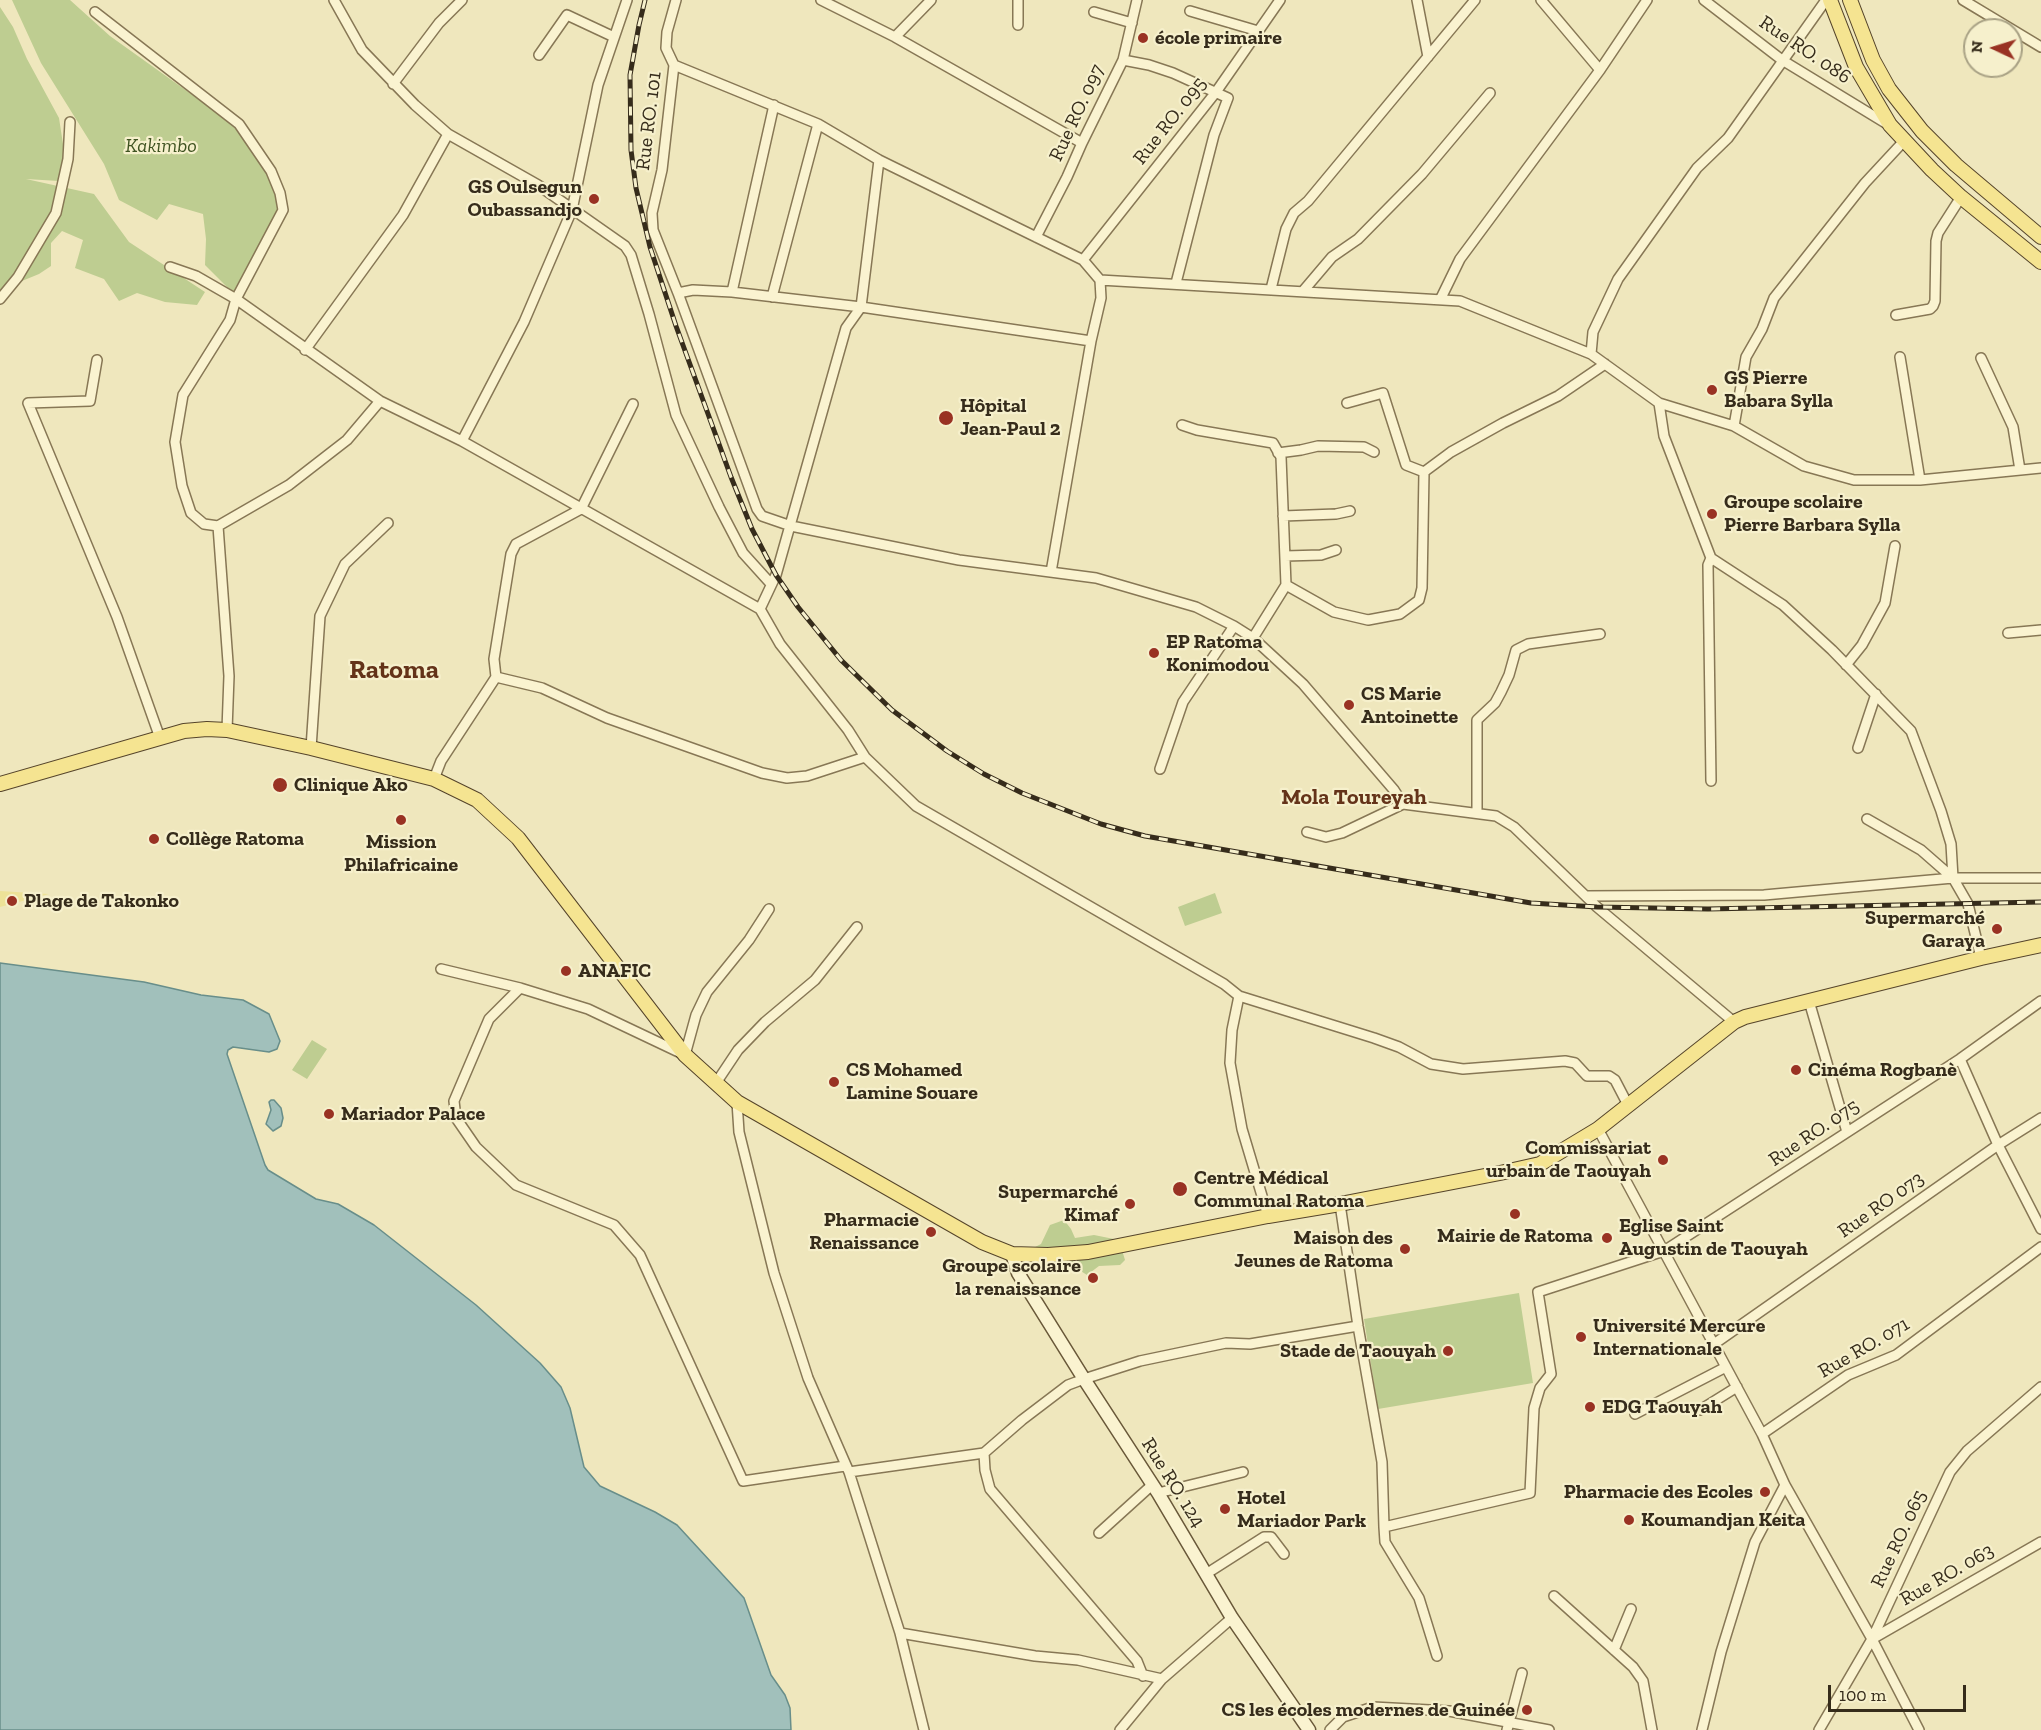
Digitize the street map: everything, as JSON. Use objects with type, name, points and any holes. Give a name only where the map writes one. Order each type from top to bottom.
[{"type":"main road","points":[[1830,0],[1856,67],[1890,125],[1961,197],[2041,262]]},
{"type":"main road","points":[[1850,0],[1873,60],[1889,89],[1922,131],[1956,165],[2041,237]]},
{"type":"main road","points":[[0,784],[184,731],[227,730],[311,748],[434,779],[477,800],[518,838],[685,1055],[737,1102],[982,1242],[1012,1254],[1048,1255],[1088,1252],[1540,1164],[1598,1129],[1734,1022],[1809,1001],[2041,945]]},
{"type":"street","points":[[334,0],[362,51],[393,84],[448,135],[538,185],[625,246],[631,255],[676,415],[743,553],[771,584]]},
{"type":"street","points":[[393,84],[439,23],[462,0]]},
{"type":"street","points":[[462,441],[524,322],[572,210],[598,84],[627,0]]},
{"type":"street","name":"Rue RO. 101","points":[[676,0],[667,32],[666,48],[674,66],[662,170],[652,213],[653,230],[757,509],[762,516],[791,526],[959,560],[1096,578],[1196,607],[1253,638],[1303,684],[1394,790],[1403,804]]},
{"type":"street","points":[[821,0],[895,37],[1082,143]]},
{"type":"street","points":[[895,37],[931,0]]},
{"type":"street","points":[[1018,0],[1018,25]]},
{"type":"street","name":"Rue RO. 097","points":[[1036,237],[1123,60],[1137,0]]},
{"type":"street","name":"Rue RO. 095","points":[[1083,260],[1216,92],[1281,0]]},
{"type":"street","points":[[1417,0],[1428,57]]},
{"type":"street","points":[[1271,289],[1286,229],[1294,213],[1308,201],[1475,0]]},
{"type":"street","points":[[1541,0],[1600,70]]},
{"type":"street","points":[[1441,298],[1460,259],[1600,70],[1647,0]]},
{"type":"street","name":"Rue RO. 086","points":[[1704,0],[1782,60],[1890,125]]},
{"type":"street","points":[[1591,354],[1593,332],[1618,279],[1697,168],[1728,138],[1826,0]]},
{"type":"street","points":[[1963,0],[2041,47]]},
{"type":"street","points":[[1190,11],[1258,31]]},
{"type":"street","points":[[95,12],[239,124],[271,171],[280,193],[283,210],[236,299],[230,320],[183,395],[176,442],[182,486],[191,513],[204,524],[218,526],[297,479],[347,440],[380,402]]},
{"type":"street","points":[[1094,12],[1132,23]]},
{"type":"street","points":[[539,55],[567,15],[614,37]]},
{"type":"street","points":[[1123,60],[1149,65],[1228,98],[1214,135],[1176,283]]},
{"type":"street","points":[[674,66],[818,124],[879,160],[1083,260],[1100,280],[1101,298],[1091,341],[1051,572]]},
{"type":"street","points":[[1304,290],[1332,257],[1358,239],[1422,174],[1490,93]]},
{"type":"street","points":[[732,292],[774,105]]},
{"type":"street","points":[[0,299],[18,277],[56,213],[68,159],[70,122]]},
{"type":"street","points":[[772,297],[818,124]]},
{"type":"street","points":[[305,350],[403,215],[448,135]]},
{"type":"street","points":[[1734,426],[1746,357],[1762,329],[1774,298],[1865,183],[1904,141]]},
{"type":"street","points":[[760,609],[776,575],[791,526],[846,328],[861,307],[879,160]]},
{"type":"street","points":[[1896,315],[1929,309],[1933,306],[1938,233],[1961,197]]},
{"type":"street","points":[[170,267],[196,276],[236,299],[380,402],[462,441],[760,609],[780,644],[848,730],[865,757],[916,806],[1224,984],[1239,996],[1374,1038],[1399,1047],[1431,1064],[1463,1069],[1565,1061],[1575,1063],[1587,1076],[1609,1076],[1615,1080],[1628,1105]]},
{"type":"street","points":[[1100,280],[1304,290],[1460,301],[1591,354],[1659,403],[1734,426],[1803,466],[1854,480],[1920,480],[2041,468]]},
{"type":"street","points":[[678,293],[693,290],[732,292],[861,307],[1091,341]]},
{"type":"street","points":[[1900,357],[1920,480]]},
{"type":"street","points":[[1981,358],[2013,428],[2020,470]]},
{"type":"street","points":[[97,360],[90,401],[28,403],[117,618],[160,738]]},
{"type":"street","points":[[1424,472],[1451,452],[1558,396],[1605,364]]},
{"type":"street","points":[[1347,403],[1383,393],[1406,465],[1424,472]]},
{"type":"street","points":[[1659,403],[1664,436],[1711,558],[1783,605],[1876,694],[1911,731],[1951,844],[1953,878]]},
{"type":"street","points":[[434,779],[441,761],[496,677],[494,659],[511,554],[516,544],[581,509],[633,404]]},
{"type":"street","points":[[1182,425],[1197,430],[1273,442],[1281,457],[1286,585],[1253,638]]},
{"type":"street","points":[[1278,453],[1318,446],[1364,447],[1374,452]]},
{"type":"street","points":[[1286,585],[1334,612],[1368,620],[1400,614],[1419,600],[1422,588],[1424,472]]},
{"type":"street","points":[[1283,516],[1336,514],[1350,511]]},
{"type":"street","points":[[311,748],[320,616],[345,564],[388,523]]},
{"type":"street","points":[[218,526],[229,676],[227,730]]},
{"type":"street","points":[[1846,665],[1862,645],[1885,603],[1894,546]]},
{"type":"street","points":[[1285,556],[1321,555],[1336,550]]},
{"type":"street","points":[[1711,558],[1708,565],[1711,781]]},
{"type":"street","points":[[1160,769],[1184,702],[1234,626]]},
{"type":"street","points":[[2008,633],[2041,630]]},
{"type":"street","points":[[1477,813],[1477,720],[1495,703],[1509,675],[1516,650],[1528,644],[1600,634]]},
{"type":"street","points":[[496,677],[542,688],[607,718],[770,775],[787,778],[807,776],[865,757]]},
{"type":"street","points":[[1858,748],[1876,694]]},
{"type":"street","points":[[1307,832],[1326,837],[1342,833],[1403,804],[1496,816],[1514,827],[1586,896],[1734,1022]]},
{"type":"street","points":[[1867,819],[1922,850],[1953,878],[1968,904],[1981,958]]},
{"type":"street","points":[[1586,896],[1764,895],[1953,878],[2041,878]]},
{"type":"street","points":[[441,969],[520,988],[588,1009],[685,1055],[696,1015],[707,992],[749,940],[769,909]]},
{"type":"street","points":[[716,1083],[738,1050],[765,1022],[814,980],[857,927]]},
{"type":"street","points":[[520,988],[489,1019],[453,1101],[456,1118],[476,1147],[516,1185],[614,1225],[640,1254],[743,1481],[984,1453],[1068,1385],[1084,1379],[1140,1361],[1226,1342],[1250,1344],[1358,1326]]},
{"type":"street","points":[[1239,996],[1232,1030],[1230,1063],[1242,1129],[1268,1216]]},
{"type":"street","points":[[1809,1001],[1846,1132]]},
{"type":"street","name":"Rue RO. 075","points":[[1384,1527],[1530,1493],[1534,1408],[1540,1388],[1551,1374],[1538,1292],[1664,1251],[1960,1059],[2041,1001]]},
{"type":"street","points":[[1960,1059],[1998,1145],[2041,1229]]},
{"type":"street","points":[[737,1102],[738,1132],[774,1273],[808,1378],[847,1469],[900,1633],[924,1730]]},
{"type":"street","name":"Rue RO 073","points":[[1714,1344],[1998,1145],[2041,1118]]},
{"type":"street","points":[[1598,1129],[1762,1434],[1785,1485],[1872,1640],[1919,1730]]},
{"type":"street","points":[[1340,1204],[1358,1326],[1382,1462],[1385,1542],[1419,1598],[1437,1656]]},
{"type":"street","name":"Rue RO. 071","points":[[1762,1434],[1848,1375],[1896,1354],[2041,1247]]},
{"type":"street","name":"Rue RO. 124","points":[[1012,1254],[1018,1273],[1155,1489],[1232,1618],[1309,1730]]},
{"type":"street","points":[[1635,1414],[1726,1367]]},
{"type":"street","points":[[1700,1410],[1737,1387]]},
{"type":"street","name":"Rue RO. 065","points":[[1819,1730],[1872,1640],[1950,1472],[1967,1451],[2041,1387]]},
{"type":"street","points":[[984,1453],[985,1470],[990,1489],[1137,1661],[1143,1676]]},
{"type":"street","points":[[1099,1533],[1155,1489],[1243,1472]]},
{"type":"street","points":[[1702,1730],[1721,1652],[1755,1542],[1785,1485]]},
{"type":"street","points":[[1206,1574],[1264,1537],[1271,1537],[1284,1554]]},
{"type":"street","name":"Rue RO. 063","points":[[1872,1640],[2041,1542]]},
{"type":"street","points":[[1554,1596],[1633,1667],[1643,1681],[1652,1730]]},
{"type":"street","points":[[1614,1650],[1631,1609]]},
{"type":"street","points":[[1120,1730],[1162,1679],[1232,1618]]},
{"type":"street","points":[[900,1633],[1035,1656],[1078,1660],[1162,1679]]},
{"type":"street","points":[[1507,1726],[1522,1672]]},
{"type":"street","points":[[1330,1730],[1343,1717],[1373,1707],[1449,1711],[1507,1726],[1549,1730]]},
{"type":"green space","name":"Kakimbo","points":[[12,0],[70,0],[110,36],[233,124],[264,168],[280,207],[235,295],[205,265],[206,239],[203,214],[169,204],[157,220],[119,200],[104,164],[41,63]]},
{"type":"green space","name":"Kakimbo","points":[[0,7],[13,27],[27,59],[59,118],[65,157],[59,181],[26,179],[94,194],[129,242],[205,292],[197,305],[165,302],[137,293],[119,301],[104,279],[75,268],[83,240],[62,231],[51,243],[51,266],[39,274],[0,290]]},
{"type":"green space","points":[[1215,893],[1222,913],[1185,926],[1178,907]]},
{"type":"green space","points":[[312,1040],[327,1049],[307,1079],[292,1070]]},
{"type":"green space","points":[[1064,1220],[1075,1238],[1094,1235],[1119,1240],[1125,1260],[1120,1265],[1099,1266],[1087,1275],[1065,1261],[1052,1272],[1042,1273],[1029,1260],[1031,1249],[1041,1244],[1050,1225]]},
{"type":"green space","name":"Stade de Taouyah","points":[[1519,1293],[1533,1383],[1378,1409],[1364,1319]]},
{"type":"sand","name":"Plage de Takonko","points":[[0,891],[32,893],[49,894],[0,907]]},
{"type":"water","points":[[0,963],[144,982],[201,995],[243,1000],[269,1014],[280,1041],[277,1049],[269,1052],[233,1047],[228,1050],[227,1054],[268,1170],[316,1199],[338,1204],[374,1225],[476,1305],[540,1363],[561,1387],[570,1408],[584,1467],[600,1486],[677,1525],[744,1598],[771,1675],[785,1695],[790,1708],[791,1730],[0,1730]]},
{"type":"water","points":[[274,1100],[281,1108],[283,1118],[281,1126],[273,1131],[266,1124],[271,1110],[269,1102]]},
{"type":"railway","points":[[645,0],[630,75],[631,150],[636,188],[650,247],[731,477],[752,529],[776,575],[798,607],[841,660],[892,710],[947,751],[984,774],[1022,793],[1101,824],[1145,836],[1531,903],[1708,909],[2041,902]]},
{"type":"place","name":"école primaire","points":[[1143,38]]},
{"type":"place","name":"GS Oulsegun Oubassandjo","points":[[594,199]]},
{"type":"place","name":"GS Pierre Babara Sylla","points":[[1712,390]]},
{"type":"place","name":"Hôpital Jean-Paul 2","points":[[946,418]]},
{"type":"place","name":"Groupe scolaire Pierre Barbara Sylla","points":[[1712,514]]},
{"type":"place","name":"EP Ratoma Konimodou","points":[[1154,653]]},
{"type":"place","name":"CS Marie Antoinette","points":[[1349,705]]},
{"type":"place","name":"Clinique Ako","points":[[280,785]]},
{"type":"place","name":"Mission Philafricaine","points":[[401,820]]},
{"type":"place","name":"Collège Ratoma","points":[[154,839]]},
{"type":"place","name":"Plage de Takonko","points":[[12,901]]},
{"type":"place","name":"Supermarché Garaya","points":[[1997,929]]},
{"type":"place","name":"ANAFIC","points":[[566,971]]},
{"type":"place","name":"Cinéma Rogbanè","points":[[1796,1070]]},
{"type":"place","name":"CS Mohamed Lamine Souare","points":[[834,1082]]},
{"type":"place","name":"Mariador Palace","points":[[329,1114]]},
{"type":"place","name":"Commissariat urbain de Taouyah","points":[[1663,1160]]},
{"type":"place","name":"Centre Médical Communal Ratoma","points":[[1180,1189]]},
{"type":"place","name":"Supermarché Kimaf","points":[[1130,1204]]},
{"type":"place","name":"Mairie de Ratoma","points":[[1515,1214]]},
{"type":"place","name":"Pharmacie Renaissance","points":[[931,1232]]},
{"type":"place","name":"Eglise Saint Augustin de Taouyah","points":[[1607,1238]]},
{"type":"place","name":"Maison des Jeunes de Ratoma","points":[[1405,1249]]},
{"type":"place","name":"Groupe scolaire la renaissance","points":[[1093,1278]]},
{"type":"place","name":"Université Mercure Internationale","points":[[1581,1337]]},
{"type":"place","name":"Stade de Taouyah","points":[[1448,1351]]},
{"type":"place","name":"EDG Taouyah","points":[[1590,1407]]},
{"type":"place","name":"Pharmacie des Ecoles","points":[[1765,1492]]},
{"type":"place","name":"Hotel Mariador Park","points":[[1225,1509]]},
{"type":"place","name":"Koumandjan Keita","points":[[1629,1520]]},
{"type":"place","name":"CS les écoles modernes de Guinée","points":[[1527,1710]]},
{"type":"district","name":"Ratoma","points":[[394,671]]},
{"type":"district","name":"Mola Toureyah","points":[[1354,798]]}]
